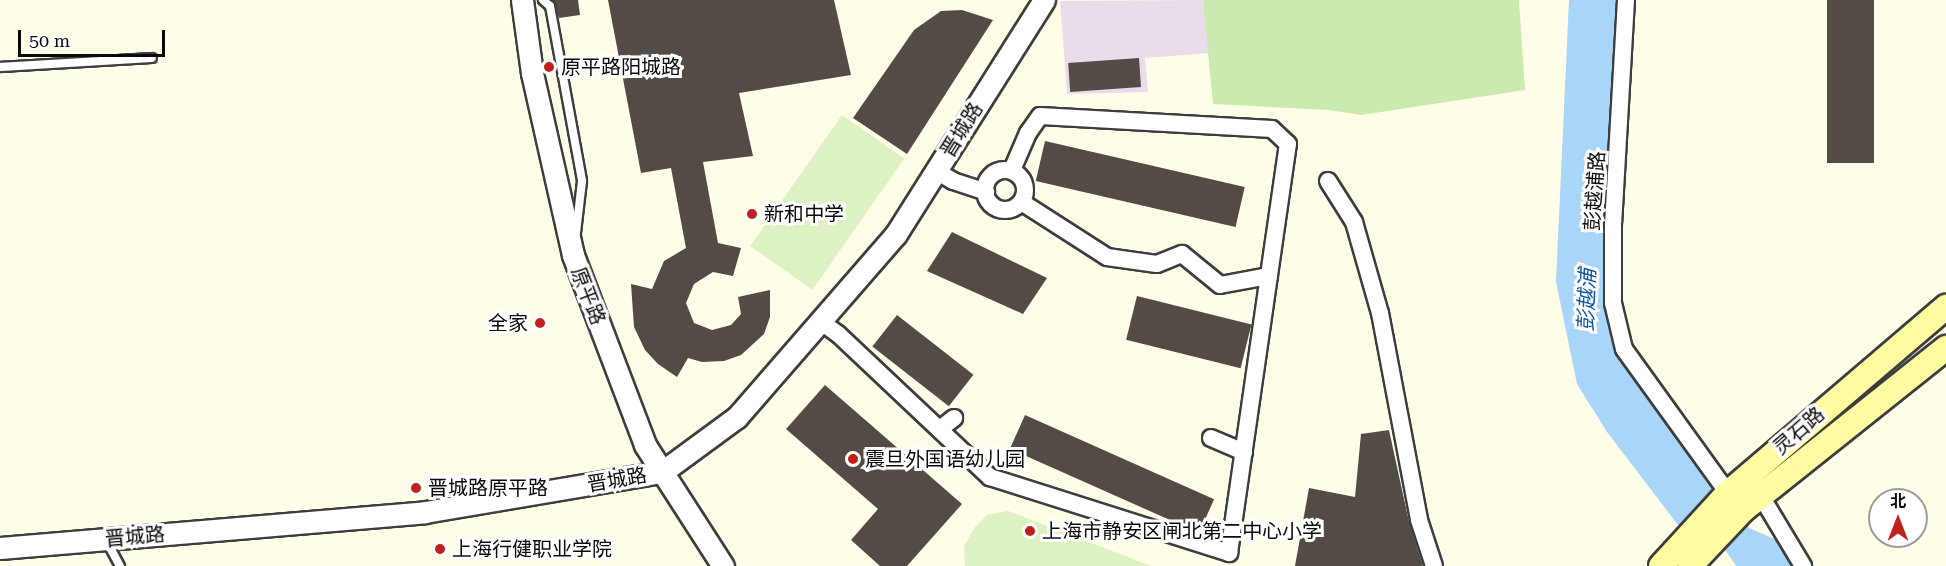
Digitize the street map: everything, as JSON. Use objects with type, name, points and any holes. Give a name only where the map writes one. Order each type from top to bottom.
[{"type":"main road","name":"灵石路","points":[[1681,560],[1742,496],[1946,307]]},
{"type":"main road","name":"灵石路","points":[[1742,496],[1946,348]]},
{"type":"street","name":"原平路","points":[[522,0],[532,73],[573,255],[645,445],[723,566]]},
{"type":"street","name":"晋城路","points":[[0,548],[425,512],[662,472],[737,417],[896,234],[1044,0]]},
{"type":"street","name":"彭越浦路","points":[[1626,0],[1613,223],[1613,303],[1624,349],[1742,496],[1803,566]]},
{"type":"street","points":[[820,321],[838,334],[990,477],[1229,553],[1288,144],[1272,129],[1040,116],[1028,134],[1012,170]]},
{"type":"street","points":[[1012,170],[1021,179],[1023,203],[1013,210],[1002,212],[991,203],[986,192],[986,181],[998,171],[1012,170]]},
{"type":"street","points":[[936,171],[953,181],[986,192]]},
{"type":"street","points":[[1328,181],[1354,222],[1380,314],[1419,520],[1434,566]]},
{"type":"street","points":[[1023,203],[1107,257],[1157,264],[1182,254],[1220,285],[1269,276]]},
{"type":"street","points":[[940,429],[954,418]]},
{"type":"street","points":[[1211,438],[1244,452]]},
{"type":"lane","points":[[543,0],[550,6],[582,181],[573,255]]},
{"type":"lane","points":[[0,67],[152,58]]},
{"type":"lane","points":[[106,539],[120,566]]},
{"type":"shaded area","points":[[1203,0],[1210,53],[1145,58],[1148,92],[1067,94],[1060,1]]},
{"type":"green space","points":[[1203,0],[1519,0],[1525,90],[1361,115],[1329,110],[1213,104]]},
{"type":"green space","points":[[842,115],[904,159],[812,290],[750,246]]},
{"type":"green space","points":[[1008,511],[1151,566],[965,566],[964,546],[975,527],[987,515]]},
{"type":"water","name":"彭越浦","points":[[1569,0],[1616,0],[1613,303],[1624,348],[1749,528],[1779,541],[1793,566],[1736,566],[1726,551],[1678,525],[1607,432],[1577,384],[1556,282]]},
{"type":"building","points":[[553,0],[578,0],[580,15],[559,18]]},
{"type":"building","points":[[608,0],[834,0],[851,75],[739,93],[753,156],[703,162],[718,243],[741,248],[733,276],[713,272],[694,284],[686,303],[694,323],[712,330],[731,325],[741,314],[738,297],[770,290],[770,317],[764,334],[741,355],[724,361],[702,362],[688,358],[677,377],[658,364],[645,350],[634,327],[631,284],[652,289],[664,261],[686,248],[671,168],[641,173]]},
{"type":"building","points":[[1827,0],[1874,0],[1874,163],[1827,163]]},
{"type":"building","points":[[962,10],[993,20],[907,154],[853,118],[914,30],[941,11]]},
{"type":"building","points":[[1139,58],[1141,87],[1070,92],[1068,63]]},
{"type":"building","points":[[1045,141],[1245,187],[1236,227],[1036,181]]},
{"type":"building","points":[[952,232],[1047,278],[1023,314],[927,271]]},
{"type":"building","points":[[1137,296],[1251,325],[1241,368],[1126,340]]},
{"type":"building","points":[[897,315],[973,375],[949,406],[872,347]]},
{"type":"building","points":[[825,385],[962,504],[907,566],[880,566],[851,540],[878,509],[786,429]]},
{"type":"building","points":[[1025,415],[1214,499],[1199,533],[1010,449]]},
{"type":"building","points":[[1389,430],[1409,522],[1423,566],[1295,566],[1309,488],[1355,497],[1361,434]]},
{"type":"place","name":"原平路阳城路","points":[[549,67]]},
{"type":"place","name":"新和中学","points":[[752,214]]},
{"type":"place","name":"全家","points":[[540,323]]},
{"type":"place","name":"震旦外国语幼儿园","points":[[853,459]]},
{"type":"place","name":"晋城路原平路","points":[[416,488]]},
{"type":"place","name":"上海市静安区闸北第二中心小学","points":[[1030,531]]},
{"type":"place","name":"上海行健职业学院","points":[[440,549]]}]
